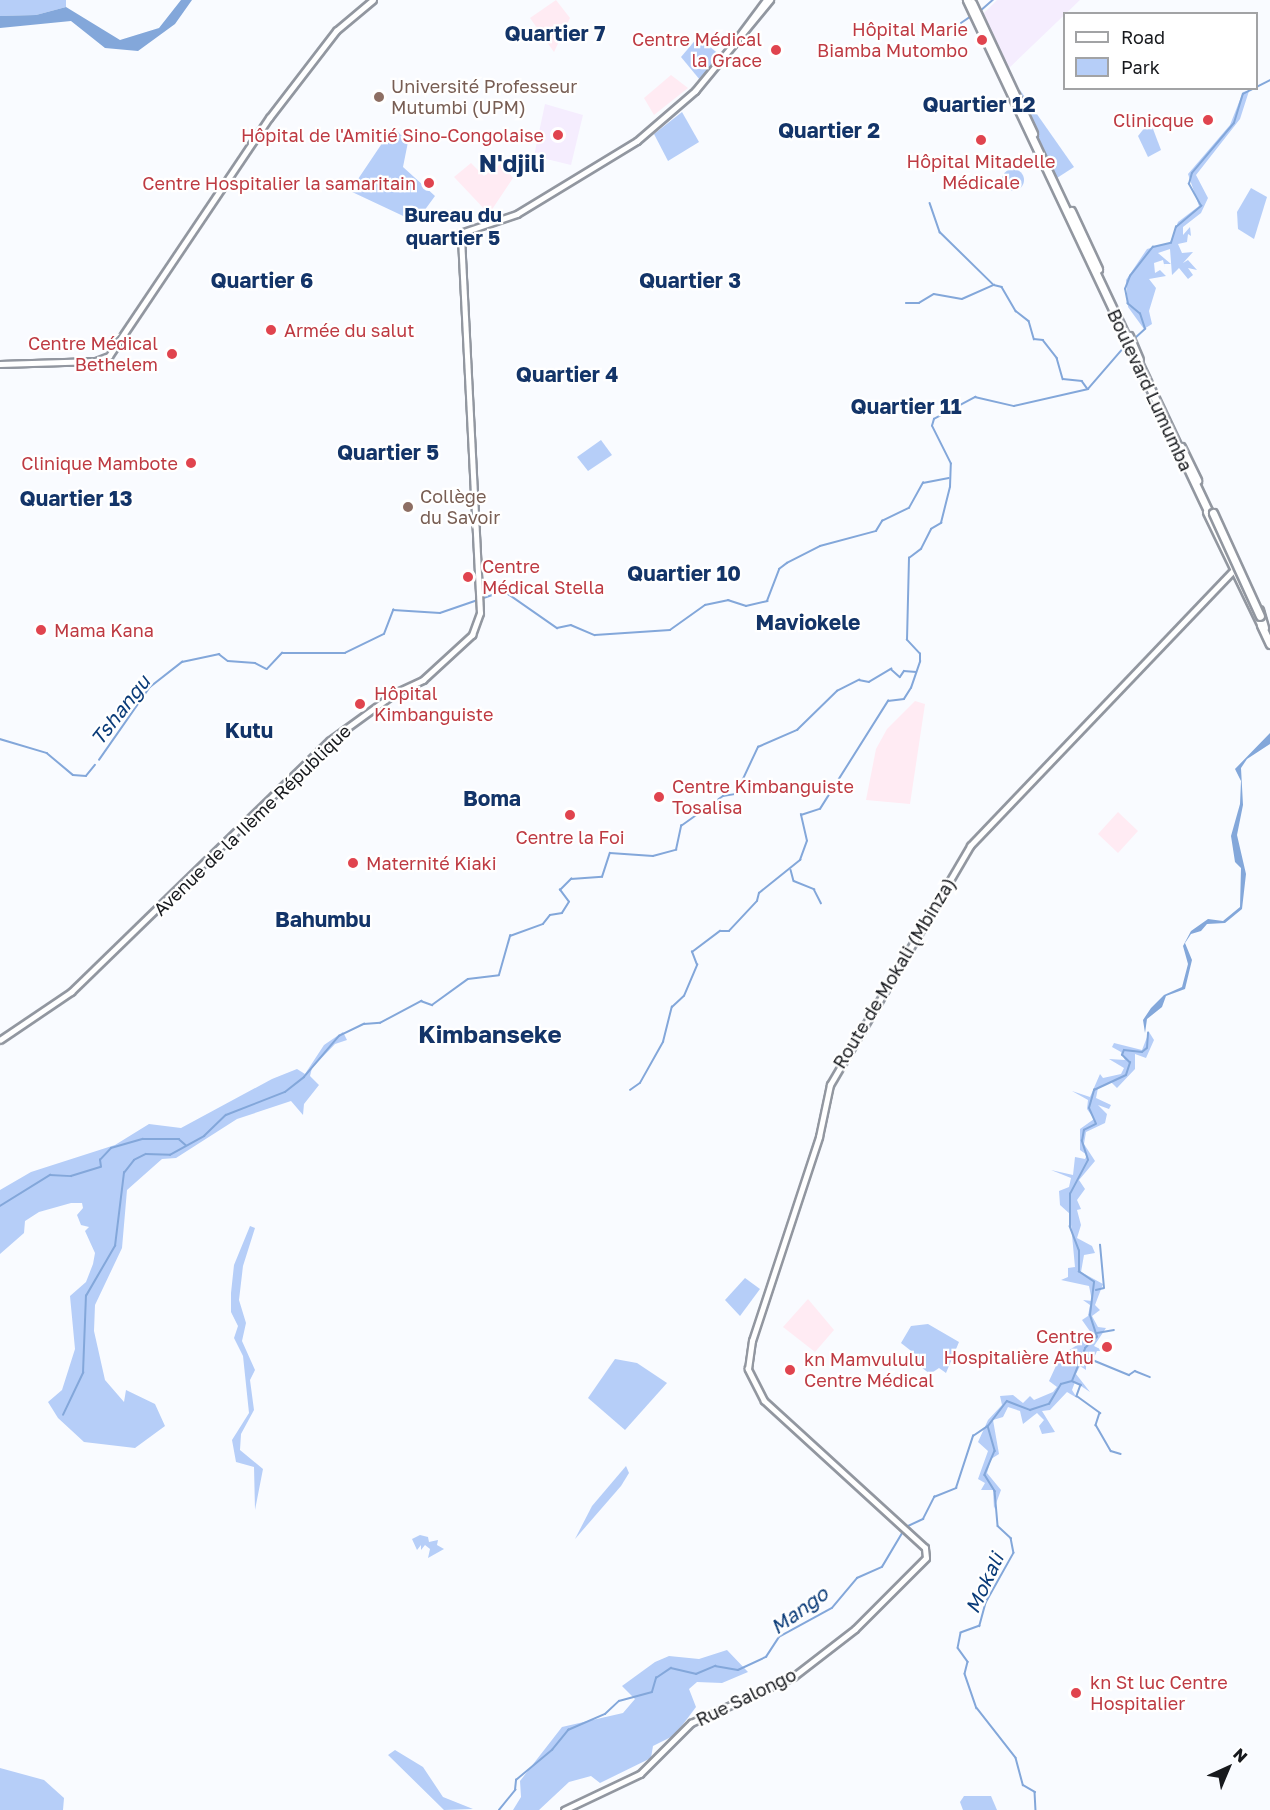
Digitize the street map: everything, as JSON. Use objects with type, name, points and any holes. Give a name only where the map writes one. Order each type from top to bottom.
[{"type":"highway","points":[[969,2],[1032,134]]},
{"type":"highway","points":[[975,13],[1032,134]]},
{"type":"highway","name":"Boulevard Lumumba","points":[[1032,134],[1259,616],[1270,644]]},
{"type":"highway","points":[[1207,506],[1264,628]]},
{"type":"highway","name":"Boulevard Lumumba","points":[[1264,628],[1270,638]]},
{"type":"street","points":[[0,364],[96,361],[112,353],[320,51],[344,22],[373,0]]},
{"type":"street","name":"Avenue de la IIème République","points":[[0,1040],[71,992],[329,741],[395,693],[428,677],[472,635],[480,604],[462,232],[494,224],[574,183],[637,141],[684,102],[768,0]]},
{"type":"street","name":"Route de Mokali (Mbinza)","points":[[918,1566],[927,1551],[764,1401],[748,1368],[752,1341],[819,1137],[830,1085],[970,846],[1237,570]]},
{"type":"street","name":"Rue Salongo","points":[[564,1810],[640,1774],[691,1723],[794,1677],[855,1629],[918,1566]]},
{"type":"shaded area","points":[[181,0],[192,0],[175,24],[138,51],[105,48],[71,21],[0,28],[0,16],[36,15],[66,7],[120,40],[159,28]]},
{"type":"shaded area","points":[[556,0],[570,18],[554,52],[530,18]]},
{"type":"shaded area","points":[[997,0],[1080,0],[1067,12],[1063,12],[1063,16],[1007,70],[982,15]]},
{"type":"shaded area","points":[[671,75],[688,88],[654,115],[644,98]]},
{"type":"shaded area","name":"Hôpital de l'Amitié Sino-Congolaise","points":[[545,104],[583,115],[571,165],[534,156]]},
{"type":"shaded area","points":[[471,163],[484,176],[502,163],[513,178],[489,214],[454,177]]},
{"type":"shaded area","points":[[915,701],[925,704],[910,804],[866,800],[876,749],[887,729]]},
{"type":"shaded area","points":[[1270,733],[1270,744],[1247,759],[1241,768],[1243,805],[1237,835],[1246,874],[1242,909],[1225,923],[1207,924],[1201,931],[1191,934],[1185,943],[1192,960],[1185,989],[1166,996],[1162,1007],[1147,1019],[1145,1033],[1143,1020],[1151,1008],[1164,995],[1182,987],[1188,964],[1183,946],[1191,931],[1208,919],[1223,921],[1240,907],[1241,868],[1235,862],[1231,836],[1240,804],[1241,781],[1235,769]]},
{"type":"shaded area","points":[[1118,812],[1138,831],[1118,853],[1098,834]]},
{"type":"shaded area","points":[[808,1299],[834,1330],[815,1352],[783,1327]]},
{"type":"green space","points":[[0,0],[66,0],[66,7],[36,15],[0,16]]},
{"type":"green space","points":[[698,37],[721,56],[700,80],[681,57]]},
{"type":"green space","points":[[1020,90],[1074,167],[1057,178],[1016,93]]},
{"type":"green space","points":[[1252,90],[1249,91],[1240,119],[1196,175],[1208,198],[1201,213],[1183,227],[1183,235],[1190,227],[1191,236],[1188,234],[1187,242],[1178,244],[1182,253],[1193,252],[1183,263],[1188,260],[1197,270],[1188,268],[1193,275],[1188,279],[1179,268],[1172,275],[1170,249],[1158,253],[1171,264],[1164,264],[1165,269],[1163,260],[1154,263],[1155,273],[1160,270],[1166,276],[1149,279],[1156,288],[1149,311],[1152,324],[1144,329],[1128,307],[1126,280],[1147,249],[1170,243],[1178,222],[1199,206],[1188,174],[1230,125],[1243,92]]},
{"type":"green space","points":[[682,112],[699,142],[668,161],[654,134]]},
{"type":"green space","points":[[1150,121],[1161,150],[1148,157],[1138,136]]},
{"type":"green space","points":[[393,127],[408,142],[403,167],[435,196],[416,222],[350,191]]},
{"type":"green space","points":[[1013,169],[1023,176],[1024,180],[1017,190],[1013,191],[1003,184],[1002,180],[1009,170]]},
{"type":"green space","points":[[1251,188],[1267,197],[1254,239],[1238,229],[1237,212]]},
{"type":"green space","points":[[601,440],[612,455],[588,471],[577,457]]},
{"type":"green space","points":[[343,1032],[347,1040],[335,1044],[312,1068],[310,1076],[319,1085],[304,1104],[303,1115],[291,1101],[237,1119],[176,1158],[162,1159],[127,1190],[122,1248],[95,1305],[94,1331],[105,1380],[124,1402],[126,1390],[155,1404],[165,1426],[135,1448],[84,1442],[58,1418],[48,1402],[62,1390],[75,1349],[70,1296],[86,1282],[95,1253],[85,1231],[89,1227],[81,1225],[77,1215],[83,1208],[82,1203],[71,1203],[39,1212],[25,1221],[24,1233],[0,1254],[0,1190],[31,1172],[115,1145],[149,1124],[181,1128],[272,1079],[297,1069],[305,1074],[324,1045]]},
{"type":"green space","points":[[1149,1032],[1154,1040],[1146,1058],[1135,1054],[1135,1069],[1117,1088],[1111,1082],[1098,1088],[1096,1098],[1111,1105],[1109,1109],[1098,1105],[1107,1114],[1105,1123],[1086,1132],[1084,1144],[1095,1161],[1079,1180],[1085,1189],[1077,1200],[1081,1209],[1077,1210],[1081,1225],[1077,1238],[1092,1246],[1095,1253],[1084,1255],[1081,1272],[1103,1284],[1095,1305],[1100,1310],[1092,1316],[1098,1327],[1106,1328],[1094,1346],[1104,1351],[1097,1351],[1092,1362],[1086,1361],[1086,1370],[1080,1366],[1076,1374],[1090,1392],[1075,1382],[1072,1390],[1077,1398],[1067,1392],[1050,1410],[1042,1411],[1055,1432],[1042,1434],[1039,1426],[1044,1420],[1037,1413],[1023,1424],[1020,1411],[1008,1407],[1003,1417],[993,1420],[999,1454],[991,1459],[987,1473],[1001,1490],[994,1509],[993,1490],[981,1490],[985,1483],[978,1479],[988,1451],[978,1442],[988,1420],[1002,1405],[1000,1396],[1013,1395],[1023,1403],[1030,1396],[1034,1400],[1053,1392],[1057,1387],[1049,1381],[1061,1355],[1079,1344],[1072,1342],[1074,1331],[1086,1332],[1077,1336],[1088,1342],[1094,1337],[1082,1320],[1088,1316],[1090,1305],[1083,1300],[1092,1301],[1089,1286],[1061,1280],[1068,1277],[1068,1268],[1075,1267],[1070,1214],[1060,1205],[1059,1191],[1069,1187],[1071,1178],[1051,1170],[1073,1175],[1075,1157],[1085,1159],[1087,1155],[1080,1150],[1080,1129],[1094,1119],[1087,1109],[1088,1100],[1072,1091],[1090,1097],[1100,1074],[1103,1078],[1121,1074],[1124,1068],[1109,1059],[1125,1060],[1121,1052],[1112,1047],[1114,1043],[1142,1050]]},
{"type":"green space","points":[[250,1226],[255,1228],[243,1266],[239,1300],[246,1323],[242,1341],[255,1370],[250,1380],[254,1410],[241,1434],[240,1450],[263,1469],[255,1510],[254,1467],[236,1462],[232,1440],[249,1413],[243,1356],[234,1338],[238,1326],[231,1312],[231,1293],[234,1265]]},
{"type":"green space","points":[[745,1278],[760,1289],[740,1316],[725,1300]]},
{"type":"green space","points":[[928,1324],[959,1342],[946,1373],[939,1368],[930,1374],[912,1360],[915,1354],[901,1343],[911,1326]]},
{"type":"green space","points":[[615,1359],[637,1363],[667,1383],[625,1430],[588,1398]]},
{"type":"green space","points":[[626,1466],[629,1473],[621,1486],[575,1539],[592,1506]]},
{"type":"green space","points":[[420,1535],[428,1537],[429,1542],[438,1540],[437,1545],[444,1549],[428,1558],[430,1549],[425,1545],[421,1550],[421,1545],[417,1550],[412,1539]]},
{"type":"green space","points":[[727,1650],[748,1672],[722,1683],[697,1682],[689,1689],[696,1707],[675,1735],[653,1746],[651,1758],[600,1783],[591,1776],[569,1782],[539,1810],[513,1810],[521,1797],[520,1781],[562,1727],[623,1713],[635,1699],[622,1686],[655,1662],[669,1656],[699,1659]]},
{"type":"green space","points":[[395,1750],[423,1767],[443,1797],[473,1809],[444,1810],[388,1755]]},
{"type":"green space","points":[[0,1768],[44,1780],[64,1798],[63,1810],[0,1810]]},
{"type":"green space","points":[[964,1796],[991,1796],[997,1810],[963,1810],[960,1802]]},
{"type":"waterway","points":[[979,12],[993,0]]},
{"type":"waterway","points":[[961,23],[973,15]]},
{"type":"waterway","name":"Tshangu","points":[[1258,86],[1270,80]]},
{"type":"waterway","name":"Tshangu","points":[[1134,339],[1145,329],[1140,314],[1128,304],[1125,289],[1130,276],[1153,247],[1171,243],[1176,227],[1201,206],[1189,184],[1192,173],[1234,123],[1243,94],[1251,90]]},
{"type":"waterway","points":[[930,203],[940,232],[993,284]]},
{"type":"waterway","points":[[906,303],[919,303],[934,294],[962,299],[994,285],[1002,287],[1016,311],[1029,321],[1034,339],[1043,340],[1057,358],[1063,379],[1082,381],[1087,388]]},
{"type":"waterway","points":[[630,1090],[640,1083],[663,1042],[672,1007],[684,996],[697,965],[692,952],[720,931],[729,931],[757,901],[759,893],[800,860],[807,841],[801,815],[820,809],[888,701],[904,699],[911,688],[920,662],[920,654],[907,640],[909,558],[921,549],[931,529],[941,523],[950,487],[951,464],[932,426],[934,419],[975,397],[1014,406],[1088,389],[1126,345]]},
{"type":"waterway","name":"Tshangu","points":[[99,760],[150,687],[182,662],[219,654],[228,661],[255,663],[267,669],[282,653],[345,653],[384,634],[393,610],[440,613],[504,591],[557,628],[571,625],[595,635],[670,630],[705,605],[728,600],[746,606],[767,601],[779,569],[787,563],[820,546],[876,531],[882,521],[909,508],[923,483],[949,478]]},
{"type":"waterway","points":[[63,1415],[83,1373],[86,1296],[115,1246],[124,1173],[134,1160],[146,1154],[170,1155],[204,1136],[226,1115],[285,1092],[304,1077],[339,1036],[364,1024],[380,1023],[421,1001],[432,1005],[468,979],[499,975],[510,936],[543,924],[550,915],[562,913],[569,902],[560,890],[571,879],[602,877],[610,853],[653,856],[676,850],[681,826],[723,796],[736,794],[758,747],[797,730],[837,691],[859,680],[869,682],[891,669],[900,677],[904,671],[916,672]]},
{"type":"waterway","name":"Tshangu","points":[[0,739],[47,753],[73,775],[86,776],[95,765]]},
{"type":"waterway","points":[[791,870],[794,881],[814,889],[821,903]]},
{"type":"waterway","name":"Mokali","points":[[906,1527],[923,1519],[934,1497],[956,1488],[973,1436],[988,1426],[1007,1401],[1030,1410],[1049,1404],[1061,1384],[1072,1381],[1085,1348],[1097,1337],[1090,1315],[1094,1282],[1079,1272],[1079,1251],[1070,1227],[1070,1194],[1088,1160],[1082,1141],[1084,1130],[1096,1124],[1089,1108],[1094,1090],[1126,1075],[1130,1063],[1122,1055],[1124,1050],[1142,1052],[1147,1048],[1148,1033]]},
{"type":"waterway","points":[[0,1206],[50,1175],[71,1176],[101,1167],[100,1160],[111,1148],[143,1139],[179,1139],[186,1145]]},
{"type":"waterway","points":[[1096,1290],[1104,1288],[1100,1245]]},
{"type":"waterway","points":[[1097,1333],[1114,1330]]},
{"type":"waterway","points":[[1083,1356],[1129,1375],[1135,1371],[1150,1377]]},
{"type":"waterway","points":[[1072,1381],[1081,1385],[1077,1396],[1100,1413],[1096,1425],[1111,1451],[1121,1454]]},
{"type":"waterway","name":"Mokali","points":[[988,1426],[995,1451],[985,1475],[995,1491],[998,1526],[1011,1538],[1014,1553],[986,1603],[980,1626],[961,1633],[958,1648],[968,1662],[965,1674],[977,1708],[1016,1758],[1023,1785],[1035,1792],[1036,1810]]},
{"type":"waterway","name":"Mango","points":[[499,1810],[515,1790],[516,1780],[552,1750],[568,1730],[605,1714],[619,1701],[652,1692],[656,1678],[671,1668],[696,1674],[715,1666],[738,1670],[766,1657],[779,1637],[832,1608],[857,1578],[882,1567],[904,1530]]},
{"type":"place","name":"Hôpital Marie Biamba Mutombo","points":[[982,40]]},
{"type":"place","name":"Centre Médical la Grace","points":[[776,50]]},
{"type":"place","name":"Université Professeur Mutumbi (UPM)","points":[[379,97]]},
{"type":"place","name":"Clinicque","points":[[1208,120]]},
{"type":"place","name":"Hôpital de l'Amitié Sino-Congolaise","points":[[558,135]]},
{"type":"place","name":"Hôpital Mitadelle Médicale","points":[[981,140]]},
{"type":"place","name":"Centre Hospitalier la samaritain","points":[[429,183]]},
{"type":"place","name":"Armée du salut","points":[[271,330]]},
{"type":"place","name":"Centre Médical Bethelem","points":[[172,354]]},
{"type":"place","name":"Clinique Mambote","points":[[191,463]]},
{"type":"place","name":"Collège du Savoir","points":[[408,507]]},
{"type":"place","name":"Centre Médical Stella","points":[[468,577]]},
{"type":"place","name":"Mama Kana","points":[[41,630]]},
{"type":"place","name":"Hôpital Kimbanguiste","points":[[360,704]]},
{"type":"place","name":"Centre Kimbanguiste Tosalisa","points":[[659,797]]},
{"type":"place","name":"Centre la Foi","points":[[570,815]]},
{"type":"place","name":"Maternité Kiaki","points":[[353,863]]},
{"type":"place","name":"Centre Hospitalière Athu","points":[[1107,1347]]},
{"type":"place","name":"kn Mamvululu Centre Médical","points":[[790,1370]]},
{"type":"place","name":"kn St luc Centre Hospitalier","points":[[1076,1693]]},
{"type":"district","name":"Quartier 7","points":[[555,33]]},
{"type":"district","name":"Quartier 12","points":[[979,104]]},
{"type":"district","name":"Quartier 2","points":[[829,130]]},
{"type":"district","name":"N'djili","points":[[512,163]]},
{"type":"district","name":"Bureau du quartier 5","points":[[453,226]]},
{"type":"district","name":"Quartier 6","points":[[262,280]]},
{"type":"district","name":"Quartier 3","points":[[690,280]]},
{"type":"district","name":"Quartier 4","points":[[567,374]]},
{"type":"district","name":"Quartier 11","points":[[906,406]]},
{"type":"district","name":"Quartier 5","points":[[388,452]]},
{"type":"district","name":"Quartier 13","points":[[76,498]]},
{"type":"district","name":"Quartier 10","points":[[684,573]]},
{"type":"district","name":"Maviokele","points":[[808,622]]},
{"type":"district","name":"Kutu","points":[[249,730]]},
{"type":"district","name":"Boma","points":[[492,798]]},
{"type":"district","name":"Bahumbu","points":[[323,919]]},
{"type":"district","name":"Kimbanseke","points":[[490,1034]]}]
